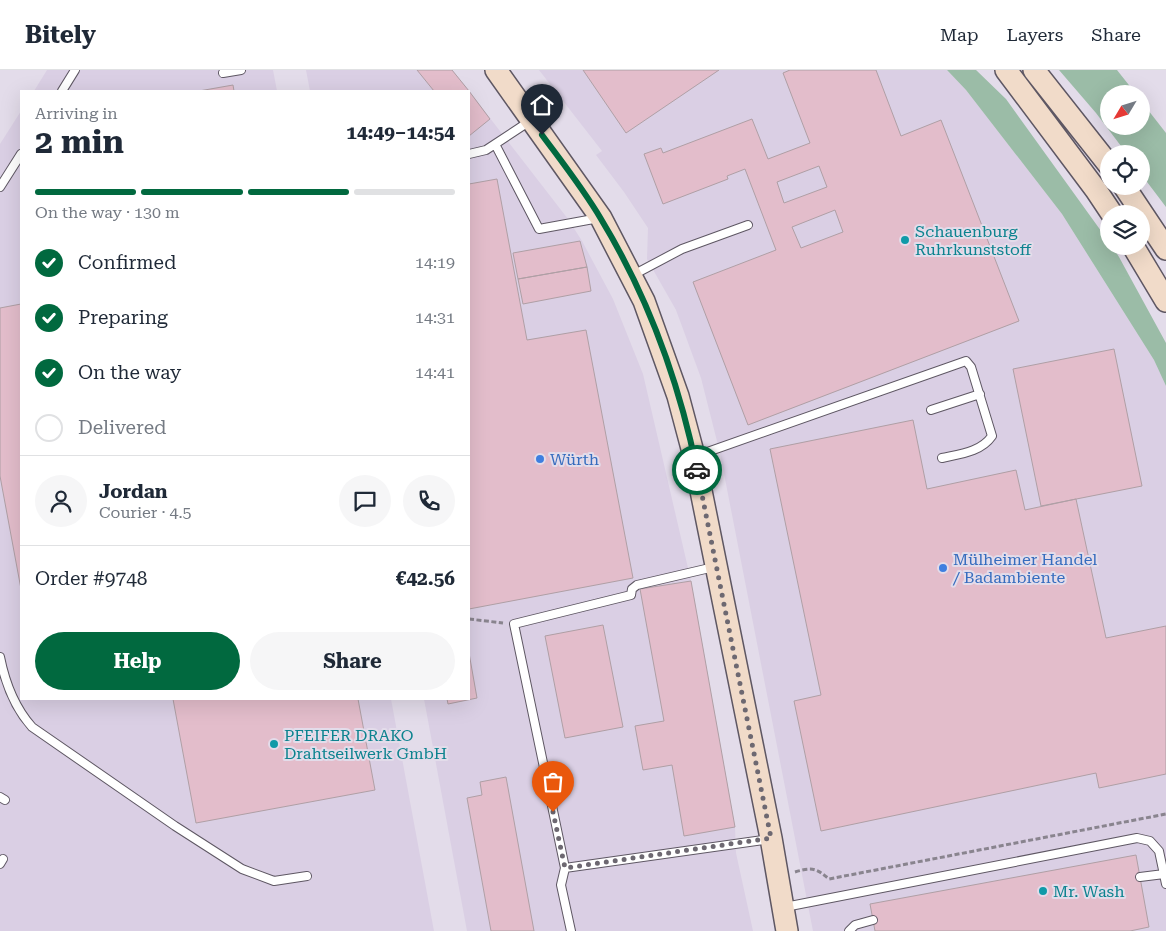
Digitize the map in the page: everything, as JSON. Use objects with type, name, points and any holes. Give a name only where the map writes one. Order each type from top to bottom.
[{"type":"main road","points":[[496,70],[601,218],[644,301],[678,396],[694,456],[771,838],[787,931]]},
{"type":"main road","points":[[1006,70],[1106,205]]},
{"type":"main road","points":[[1034,70],[1100,153]]},
{"type":"main road","points":[[1130,195],[1166,249]]},
{"type":"main road","points":[[1138,255],[1166,301]]},
{"type":"lane","points":[[63,90],[76,70]]},
{"type":"lane","points":[[223,73],[241,70]]},
{"type":"lane","points":[[470,154],[486,150],[532,120]]},
{"type":"lane","points":[[495,144],[539,229],[601,218]]},
{"type":"lane","points":[[0,187],[20,156]]},
{"type":"lane","points":[[631,276],[682,249],[748,225]]},
{"type":"lane","points":[[694,456],[966,361],[971,367],[992,436],[980,448],[942,458]]},
{"type":"lane","points":[[931,410],[980,394]]},
{"type":"lane","points":[[571,931],[561,885],[565,868],[514,624],[631,595],[632,589],[637,585],[716,566]]},
{"type":"lane","points":[[0,657],[14,701],[32,727],[175,826],[242,869],[274,881],[307,876]]},
{"type":"lane","points":[[565,868],[771,838]]},
{"type":"lane","points":[[783,907],[1137,838],[1150,841],[1159,851],[1166,884]]},
{"type":"lane","points":[[1140,877],[1164,874]]},
{"type":"lane","points":[[849,931],[855,925],[873,920]]},
{"type":"path","points":[[470,618],[514,624]]},
{"type":"path","points":[[778,876],[810,868],[821,872],[829,879],[1166,814]]},
{"type":"shaded area","points":[[47,70],[273,70],[277,90],[35,90]]},
{"type":"shaded area","points":[[306,70],[452,70],[468,90],[310,90]]},
{"type":"shaded area","points":[[539,70],[947,70],[966,90],[1062,214],[1154,360],[1166,386],[1166,931],[813,931],[720,453],[701,378],[676,310],[647,259],[648,228],[596,155],[602,151]]},
{"type":"shaded area","points":[[470,92],[568,219],[582,241],[613,299],[643,374],[691,581],[735,827],[736,853],[753,931],[467,931],[424,700],[470,700]]},
{"type":"shaded area","points":[[20,113],[20,700],[391,700],[434,931],[0,931],[0,144]]},
{"type":"green space","points":[[947,70],[976,70],[1006,99],[1100,230],[1100,255],[1118,255],[1166,343],[1166,386],[1154,360],[1062,214],[966,90]]},
{"type":"green space","points":[[1059,70],[1117,70],[1129,85],[1100,85],[1100,118]]},
{"type":"green space","points":[[1150,113],[1166,133],[1166,207],[1150,186],[1150,145],[1120,145],[1113,135],[1150,135]]},
{"type":"building","points":[[417,70],[452,70],[468,90],[433,90]]},
{"type":"building","points":[[583,70],[719,70],[626,133]]},
{"type":"building","name":"Schauenburg Ruhrkunststoff","points":[[790,70],[876,70],[901,136],[941,120],[1019,321],[748,425],[693,282],[776,250],[745,169],[727,176],[728,179],[663,204],[644,154],[661,148],[663,153],[752,119],[768,159],[810,143],[783,73]],"holes":[[[819,166],[827,187],[784,203],[777,182]],[[835,210],[843,232],[801,248],[792,227]]]},
{"type":"building","points":[[233,85],[234,90],[205,90]]},
{"type":"building","points":[[470,92],[490,119],[470,135]]},
{"type":"building","name":"Würth","points":[[497,179],[527,340],[586,330],[633,578],[470,609],[470,184]]},
{"type":"building","points":[[580,241],[587,267],[518,279],[513,253]]},
{"type":"building","points":[[587,267],[591,291],[523,304],[518,279]]},
{"type":"building","points":[[20,304],[20,584],[0,476],[0,308]]},
{"type":"building","points":[[1114,349],[1142,486],[1041,506],[1013,369]]},
{"type":"building","name":"Mülheimer Handel / Badambiente","points":[[913,420],[927,489],[1016,470],[1025,510],[1076,499],[1106,638],[1166,626],[1166,774],[1099,788],[1096,773],[821,831],[794,701],[821,695],[770,449]]},
{"type":"building","points":[[691,581],[735,827],[684,836],[672,765],[643,770],[635,726],[664,721],[640,589]]},
{"type":"building","points":[[603,625],[623,727],[565,738],[545,636]]},
{"type":"building","points":[[470,659],[477,698],[470,699]]},
{"type":"building","name":"PFEIFER DRAKO Drahtseilwerk GmbH","points":[[173,700],[358,700],[375,790],[196,823]]},
{"type":"building","points":[[447,700],[467,700],[448,704]]},
{"type":"building","points":[[506,777],[534,931],[491,931],[467,798],[482,795],[480,782]]},
{"type":"building","name":"Mr. Wash","points":[[1136,855],[1149,927],[1130,931],[875,931],[870,904]]},
{"type":"way so far","points":[[553,812],[565,868],[771,838],[697,470]]},
{"type":"place","name":"Schauenburg Ruhrkunststoff","points":[[905,240]]},
{"type":"place","name":"Würth","points":[[540,459]]},
{"type":"place","name":"Mülheimer Handel / Badambiente","points":[[943,568]]},
{"type":"place","name":"PFEIFER DRAKO Drahtseilwerk GmbH","points":[[274,744]]},
{"type":"place","name":"Mr. Wash","points":[[1043,891]]},
{"type":"route","points":[[542,135],[601,218],[644,301],[678,396],[697,470]]}]
